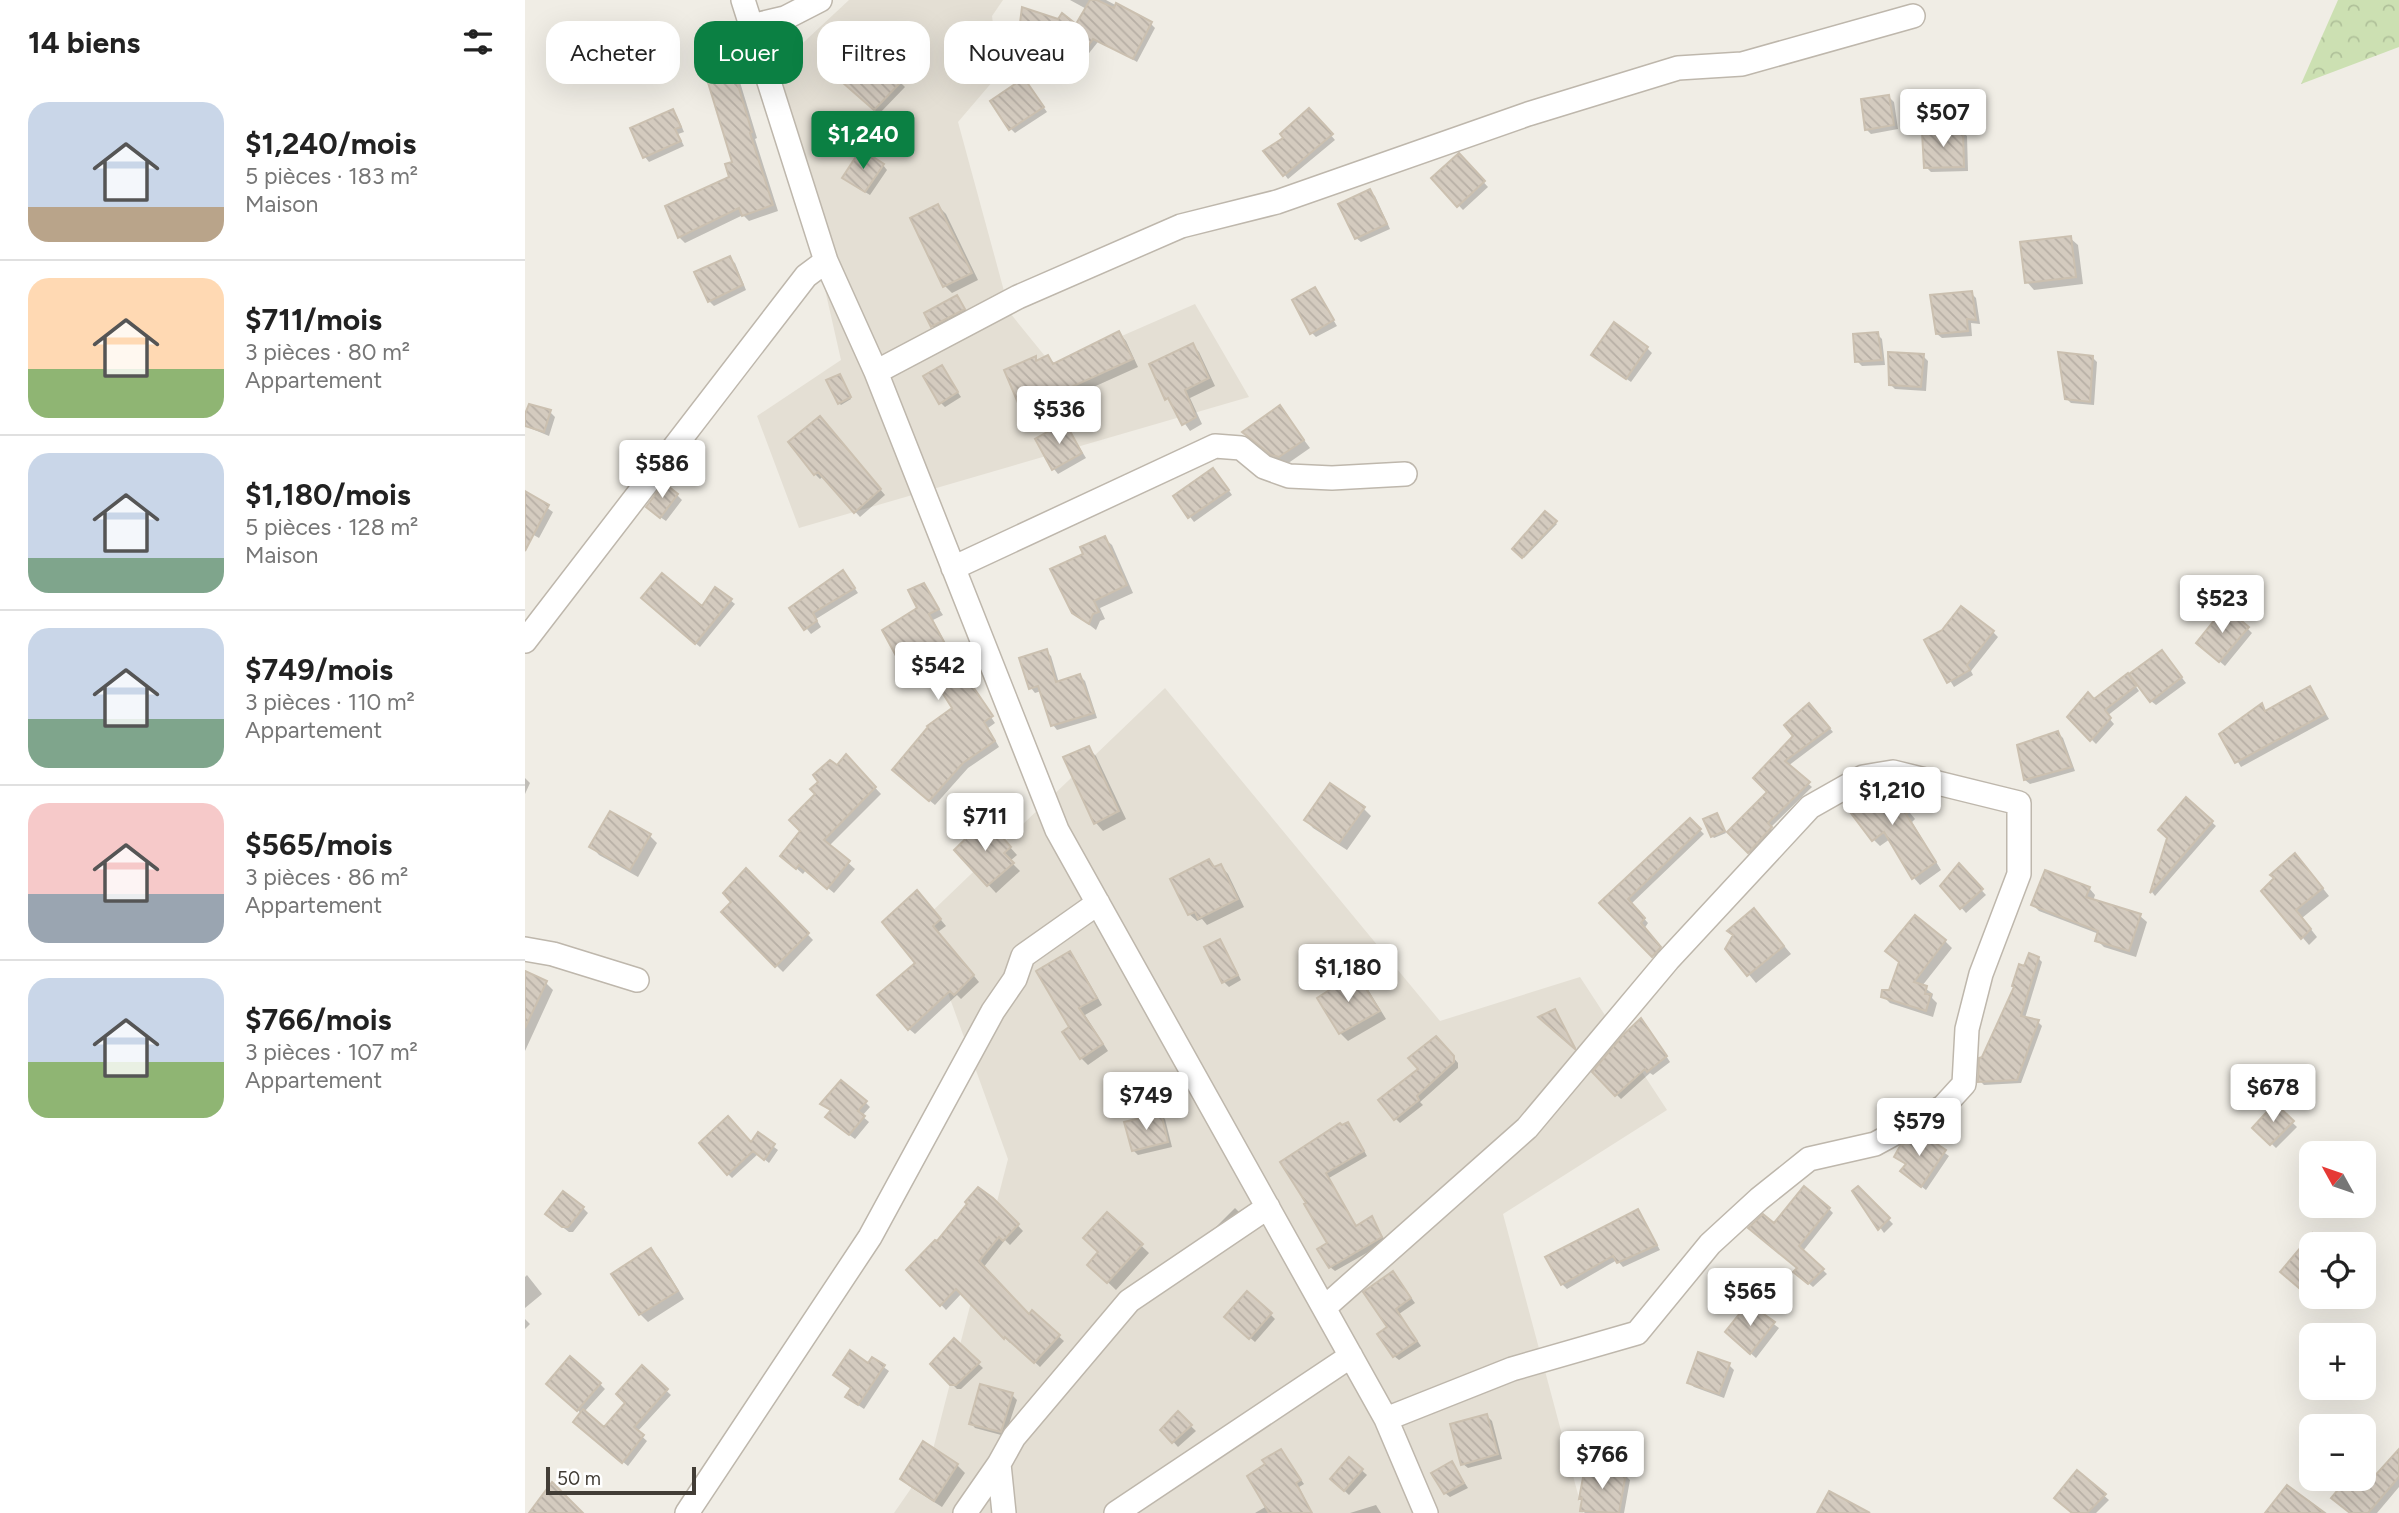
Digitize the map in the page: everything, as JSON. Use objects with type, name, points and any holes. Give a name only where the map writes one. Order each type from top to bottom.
[{"type":"street","points":[[743,0],[749,21]]},
{"type":"street","points":[[772,21],[785,18],[820,0]]},
{"type":"street","points":[[876,372],[1018,297],[1181,226],[1277,202],[1528,114],[1678,68],[1742,64],[1913,16]]},
{"type":"street","points":[[770,84],[826,261],[876,372],[1057,830],[1386,1419],[1426,1513]]},
{"type":"street","points":[[525,640],[806,275],[826,261]]},
{"type":"street","points":[[953,568],[1215,446],[1241,448],[1264,467],[1289,476],[1332,478],[1405,474]]},
{"type":"street","points":[[1324,1308],[1527,1128],[1668,960],[1810,807],[1863,777],[1893,772],[2019,803],[2019,874],[1981,974],[1967,1029],[1964,1084],[1943,1107],[1875,1144],[1809,1159],[1759,1199],[1710,1244],[1637,1333],[1512,1369],[1386,1419]]},
{"type":"street","points":[[687,1513],[870,1237],[993,1011],[1015,979],[1023,956],[1098,903]]},
{"type":"street","points":[[525,949],[554,954],[637,980]]},
{"type":"street","points":[[965,1513],[1014,1437],[1129,1301],[1268,1207]]},
{"type":"street","points":[[1116,1513],[1351,1356]]},
{"type":"street","points":[[999,1464],[1005,1513]]},
{"type":"shaded area","points":[[849,0],[1003,0],[992,16],[993,21],[944,21],[944,84],[990,84],[958,122],[1010,313],[1053,366],[1195,304],[1249,397],[799,528],[757,416],[841,360],[778,84],[803,84],[803,43],[817,30],[817,84],[930,84],[930,21],[826,21]]},
{"type":"shaded area","points":[[1165,688],[1440,1021],[1580,977],[1667,1110],[1503,1214],[1583,1513],[894,1513],[930,1461],[1008,1159],[922,921]]},
{"type":"green space","points":[[2338,0],[2399,0],[2399,47],[2301,84]]},
{"type":"building","points":[[1090,0],[1097,0],[1114,8],[1116,3],[1152,22],[1133,59],[1093,39],[1089,45],[1089,21],[1078,21]]},
{"type":"building","points":[[1022,7],[1058,19],[1062,13],[1072,21],[1020,21]]},
{"type":"building","points":[[708,84],[738,84],[773,205],[742,216],[739,208],[678,238],[665,206],[729,177],[725,164],[732,162]]},
{"type":"building","points":[[844,84],[899,84],[874,110]]},
{"type":"building","points":[[1015,84],[1028,84],[1044,107],[1009,130],[990,101]]},
{"type":"building","points":[[1889,95],[1894,125],[1865,130],[1861,99]]},
{"type":"building","points":[[1309,108],[1333,134],[1283,176],[1263,151],[1283,138],[1280,134]]},
{"type":"building","points":[[673,109],[681,127],[675,129],[681,141],[643,158],[630,128]]},
{"type":"building","points":[[1963,129],[1964,167],[1924,168],[1922,132]]},
{"type":"building","points":[[861,149],[884,164],[865,192],[842,178]]},
{"type":"building","points":[[1459,153],[1485,181],[1457,207],[1431,178]]},
{"type":"building","points":[[1370,189],[1387,224],[1355,239],[1338,204]]},
{"type":"building","points":[[938,204],[972,273],[943,287],[910,218]]},
{"type":"building","points":[[2071,236],[2076,277],[2025,283],[2020,242]]},
{"type":"building","points":[[730,256],[743,285],[708,302],[694,272]]},
{"type":"building","points":[[1315,287],[1334,320],[1310,334],[1292,300]]},
{"type":"building","points":[[1972,291],[1976,320],[1967,319],[1968,331],[1936,334],[1930,295]]},
{"type":"building","points":[[957,295],[965,309],[931,327],[924,313]]},
{"type":"building","points":[[1614,322],[1648,347],[1626,379],[1591,355]]},
{"type":"building","points":[[1119,331],[1133,359],[1021,410],[1004,370],[1036,356],[1036,361],[1048,355],[1053,364]]},
{"type":"building","points":[[1878,332],[1882,360],[1855,362],[1853,334]]},
{"type":"building","points":[[1193,343],[1209,378],[1185,390],[1196,417],[1182,425],[1168,398],[1165,400],[1149,364]]},
{"type":"building","points":[[1888,352],[1924,354],[1921,387],[1889,385]]},
{"type":"building","points":[[2058,352],[2093,356],[2090,402],[2065,399]]},
{"type":"building","points":[[942,365],[958,392],[939,404],[923,376]]},
{"type":"building","points":[[840,374],[851,397],[838,404],[826,380]]},
{"type":"building","points":[[529,404],[551,410],[544,432],[525,426],[525,414]]},
{"type":"building","points":[[1280,405],[1304,440],[1279,457],[1271,455],[1242,432]]},
{"type":"building","points":[[820,416],[881,489],[854,513],[818,472],[814,475],[788,442]]},
{"type":"building","points":[[1065,422],[1082,453],[1052,470],[1035,439]]},
{"type":"building","points":[[1213,468],[1229,490],[1188,518],[1173,496]]},
{"type":"building","points":[[664,483],[678,494],[660,518],[646,507]]},
{"type":"building","points":[[525,491],[549,505],[525,551]]},
{"type":"building","points":[[1545,511],[1557,521],[1522,558],[1512,549]]},
{"type":"building","points":[[1105,536],[1127,585],[1094,601],[1099,612],[1093,614],[1089,624],[1072,613],[1050,569],[1083,554],[1080,547]]},
{"type":"building","points":[[843,570],[855,588],[813,613],[817,621],[804,630],[789,608]]},
{"type":"building","points":[[662,573],[702,606],[715,587],[732,599],[695,644],[641,598]]},
{"type":"building","points":[[924,583],[939,609],[929,614],[963,677],[965,675],[993,716],[984,722],[995,741],[963,763],[929,801],[892,770],[927,726],[952,708],[918,654],[901,665],[882,630],[917,608],[908,590]]},
{"type":"building","points":[[1961,606],[1994,631],[1967,665],[1970,670],[1947,683],[1924,640],[1942,630]]},
{"type":"building","points":[[2225,607],[2249,627],[2219,662],[2196,643]]},
{"type":"building","points":[[1047,649],[1056,682],[1080,674],[1094,713],[1051,726],[1038,686],[1029,689],[1019,658]]},
{"type":"building","points":[[2162,650],[2182,677],[2150,702],[2129,674]]},
{"type":"building","points":[[2128,673],[2136,686],[2105,710],[2111,718],[2090,741],[2067,717],[2088,692],[2094,699]]},
{"type":"building","points":[[2310,686],[2325,714],[2235,763],[2219,734],[2262,703],[2265,711]]},
{"type":"building","points":[[1809,703],[1830,728],[1785,761],[1810,782],[1768,823],[1772,827],[1748,853],[1727,832],[1767,792],[1753,778],[1793,736],[1784,725]]},
{"type":"building","points":[[2058,731],[2072,767],[2024,780],[2017,745]]},
{"type":"building","points":[[1089,746],[1119,811],[1094,824],[1063,757]]},
{"type":"building","points":[[846,754],[876,787],[824,840],[850,861],[827,889],[799,865],[796,869],[780,856],[800,831],[789,820],[815,794],[810,789],[818,782],[813,775],[830,760],[837,765]]},
{"type":"building","points":[[1330,783],[1365,807],[1339,843],[1304,820]]},
{"type":"building","points":[[1890,787],[1909,812],[1906,814],[1936,862],[1912,879],[1884,832],[1872,841],[1844,804],[1868,790]]},
{"type":"building","points":[[2186,797],[2213,821],[2150,893],[2167,838],[2158,830]]},
{"type":"building","points":[[610,811],[651,834],[630,870],[589,847]]},
{"type":"building","points":[[1717,813],[1725,831],[1711,837],[1703,819]]},
{"type":"building","points":[[1690,818],[1701,829],[1628,899],[1645,918],[1641,923],[1661,947],[1652,957],[1599,903]]},
{"type":"building","points":[[986,819],[1011,847],[1004,853],[1014,863],[987,886],[954,850]]},
{"type":"building","points":[[2295,853],[2323,888],[2296,910],[2311,929],[2301,939],[2261,891],[2274,878],[2270,875]]},
{"type":"building","points":[[1209,859],[1214,867],[1221,864],[1238,899],[1198,919],[1195,912],[1188,915],[1170,879]]},
{"type":"building","points":[[1959,863],[1983,889],[1960,909],[1940,886]]},
{"type":"building","points":[[746,868],[809,933],[775,967],[721,912],[731,902],[723,893]]},
{"type":"building","points":[[2045,870],[2090,887],[2086,897],[2141,914],[2129,951],[2095,941],[2098,931],[2031,905]]},
{"type":"building","points":[[917,890],[941,919],[933,926],[974,975],[954,995],[950,991],[908,1030],[877,995],[915,963],[882,922]]},
{"type":"building","points":[[1754,908],[1784,946],[1747,976],[1725,949],[1733,935],[1727,931]]},
{"type":"building","points":[[1915,915],[1946,940],[1914,982],[1927,986],[1925,994],[1931,994],[1926,1011],[1881,997],[1882,990],[1889,990],[1899,962],[1885,951]]},
{"type":"building","points":[[1220,939],[1238,975],[1222,983],[1204,947]]},
{"type":"building","points":[[1070,951],[1097,998],[1079,1008],[1103,1044],[1080,1059],[1062,1032],[1069,1027],[1036,971]]},
{"type":"building","points":[[2029,953],[2039,957],[2021,1016],[2039,1020],[2017,1080],[1978,1082],[1979,1058],[1982,1057],[2014,987],[2012,986],[2019,964],[2024,966]]},
{"type":"building","points":[[525,971],[547,981],[525,1028]]},
{"type":"building","points":[[1356,973],[1380,1011],[1339,1034],[1317,998]]},
{"type":"building","points":[[1555,1009],[1575,1048],[1575,1049],[1538,1017]]},
{"type":"building","points":[[1641,1018],[1667,1056],[1647,1072],[1645,1069],[1615,1096],[1592,1072]]},
{"type":"building","points":[[1436,1036],[1454,1056],[1454,1062],[1417,1096],[1419,1100],[1394,1120],[1378,1100],[1418,1069],[1408,1058]]},
{"type":"building","points":[[841,1080],[867,1101],[858,1111],[865,1116],[849,1135],[825,1117],[831,1110],[820,1104]]},
{"type":"building","points":[[2275,1103],[2294,1121],[2270,1145],[2252,1128]]},
{"type":"building","points":[[1161,1113],[1168,1142],[1132,1151],[1124,1122]]},
{"type":"building","points":[[728,1116],[751,1142],[758,1132],[775,1144],[764,1160],[753,1151],[727,1175],[699,1143]]},
{"type":"building","points":[[1348,1122],[1364,1151],[1326,1173],[1356,1226],[1372,1216],[1382,1237],[1329,1268],[1317,1249],[1327,1243],[1280,1162],[1340,1123],[1342,1125]]},
{"type":"building","points":[[1922,1134],[1946,1150],[1921,1187],[1900,1171],[1906,1164],[1894,1157],[1900,1146]]},
{"type":"building","points":[[1804,1186],[1830,1208],[1799,1246],[1824,1269],[1808,1284],[1793,1272],[1797,1268],[1748,1228],[1763,1214],[1774,1223]]},
{"type":"building","points":[[1858,1186],[1890,1218],[1878,1230],[1852,1191]]},
{"type":"building","points":[[978,1187],[1019,1224],[1003,1241],[999,1237],[979,1261],[1029,1314],[1032,1310],[1060,1335],[1034,1363],[1005,1337],[1004,1339],[956,1289],[940,1306],[906,1270],[937,1241]]},
{"type":"building","points":[[563,1191],[584,1207],[568,1227],[562,1227],[545,1214]]},
{"type":"building","points":[[1638,1209],[1657,1245],[1617,1263],[1613,1256],[1561,1285],[1545,1257]]},
{"type":"building","points":[[1107,1212],[1143,1244],[1107,1283],[1087,1265],[1098,1252],[1083,1238]]},
{"type":"building","points":[[651,1248],[678,1291],[639,1315],[611,1274]]},
{"type":"building","points":[[2299,1249],[2299,1288],[2280,1272]]},
{"type":"building","points":[[1393,1271],[1411,1298],[1396,1309],[1417,1341],[1393,1357],[1377,1334],[1387,1327],[1363,1292]]},
{"type":"building","points":[[1247,1291],[1272,1313],[1249,1339],[1224,1317]]},
{"type":"building","points":[[1748,1303],[1775,1322],[1750,1354],[1725,1332]]},
{"type":"building","points":[[954,1338],[980,1362],[956,1385],[950,1385],[930,1364]]},
{"type":"building","points":[[850,1350],[868,1363],[872,1357],[885,1365],[858,1405],[845,1397],[851,1388],[833,1375]]},
{"type":"building","points":[[1698,1352],[1730,1363],[1719,1394],[1687,1383]]},
{"type":"building","points":[[570,1356],[601,1383],[577,1411],[546,1384]]},
{"type":"building","points":[[642,1365],[668,1389],[634,1427],[644,1435],[622,1463],[573,1422],[583,1409],[604,1427],[625,1403],[616,1394]]},
{"type":"building","points":[[980,1384],[1013,1393],[1001,1432],[969,1424]]},
{"type":"building","points":[[1178,1411],[1192,1425],[1172,1443],[1160,1430]]},
{"type":"building","points":[[1487,1414],[1498,1454],[1461,1465],[1450,1424]]},
{"type":"building","points":[[923,1441],[958,1464],[934,1501],[900,1479]]},
{"type":"building","points":[[1281,1449],[1301,1480],[1296,1483],[1312,1513],[1269,1513],[1247,1476],[1265,1464],[1262,1460]]},
{"type":"building","points":[[2399,1449],[2399,1477],[2368,1513],[2350,1513],[2331,1498],[2337,1491],[2376,1491],[2376,1475]]},
{"type":"building","points":[[1349,1457],[1363,1469],[1344,1491],[1330,1479]]},
{"type":"building","points":[[1452,1461],[1464,1483],[1444,1494],[1431,1473]]},
{"type":"building","points":[[1585,1467],[1626,1473],[1619,1513],[1580,1511],[1582,1498],[1579,1499]]},
{"type":"building","points":[[2077,1470],[2106,1494],[2087,1513],[2072,1513],[2054,1498]]},
{"type":"building","points":[[552,1482],[583,1513],[529,1513]]},
{"type":"building","points":[[2287,1485],[2325,1513],[2265,1513]]},
{"type":"building","points":[[1829,1491],[1870,1513],[1817,1513]]}]
